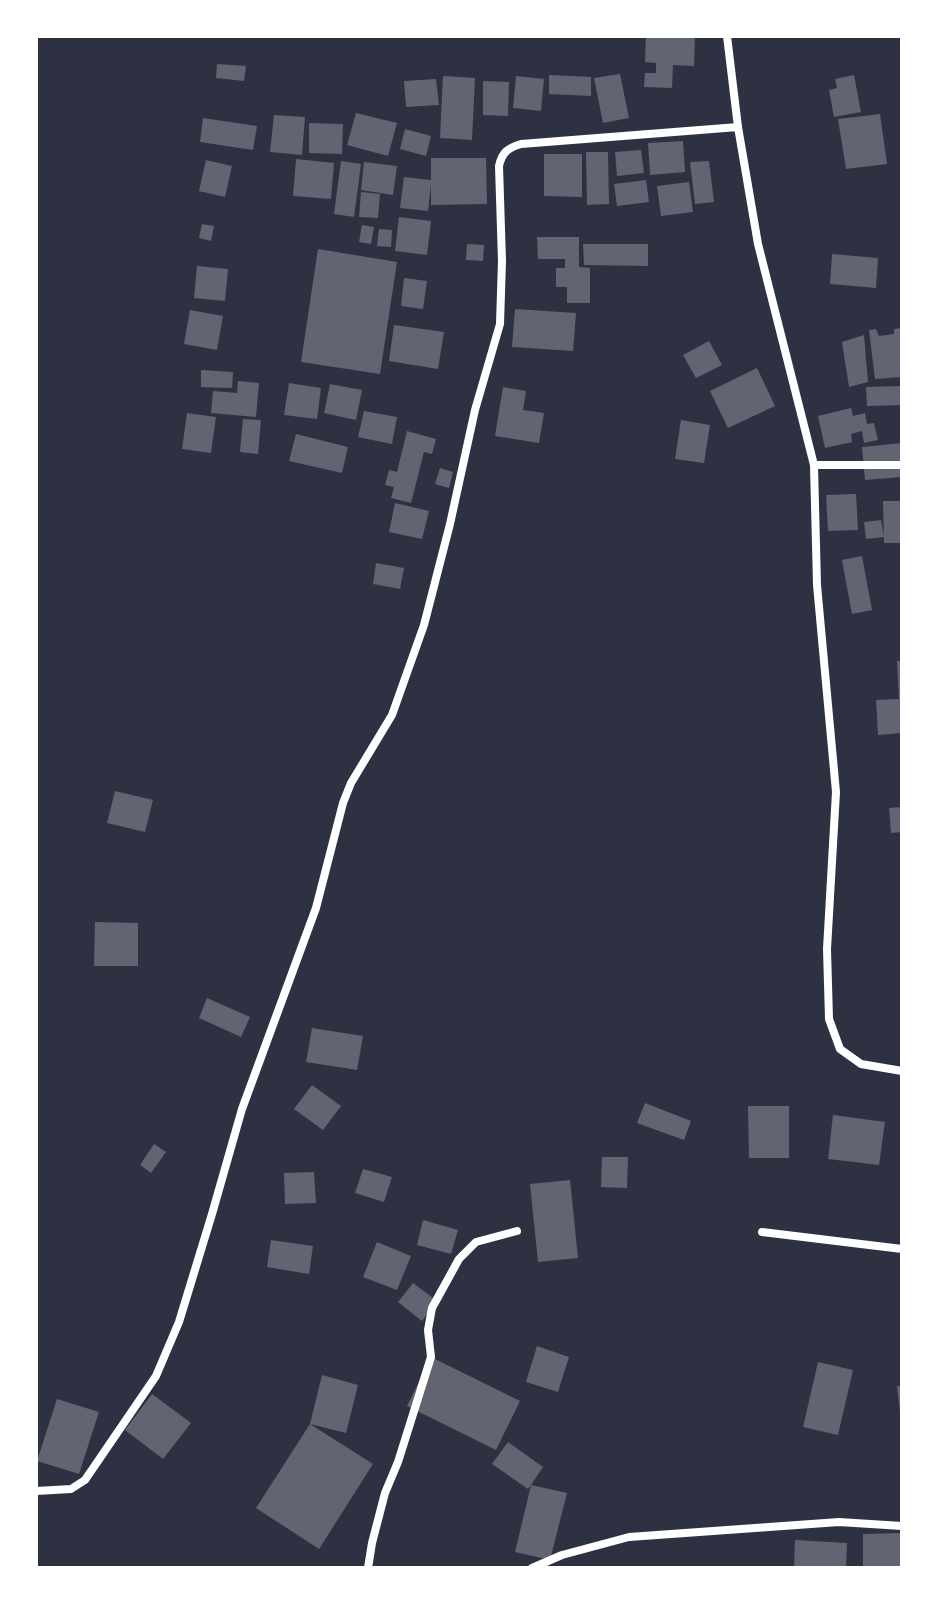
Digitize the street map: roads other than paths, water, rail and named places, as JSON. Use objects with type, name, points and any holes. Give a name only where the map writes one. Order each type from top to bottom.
[{"type":"street","points":[[727,36],[738,127],[758,244],[814,465],[817,585],[836,792],[827,949],[829,1019],[840,1049],[861,1064],[902,1071]]},
{"type":"street","points":[[36,1491],[71,1489],[85,1480],[156,1376],[179,1322],[242,1109],[316,908],[343,803],[351,783],[392,715],[424,625],[475,410],[500,324],[499,166],[502,157],[509,148],[521,144],[738,127]]},
{"type":"street","points":[[814,465],[902,465]]},
{"type":"street","points":[[368,1568],[385,1493],[431,1357],[428,1330],[432,1308],[459,1259],[476,1242],[517,1231]]},
{"type":"street","points":[[762,1232],[902,1249]]},
{"type":"street","points":[[532,1568],[562,1555],[629,1537],[839,1522],[902,1526]]}]
